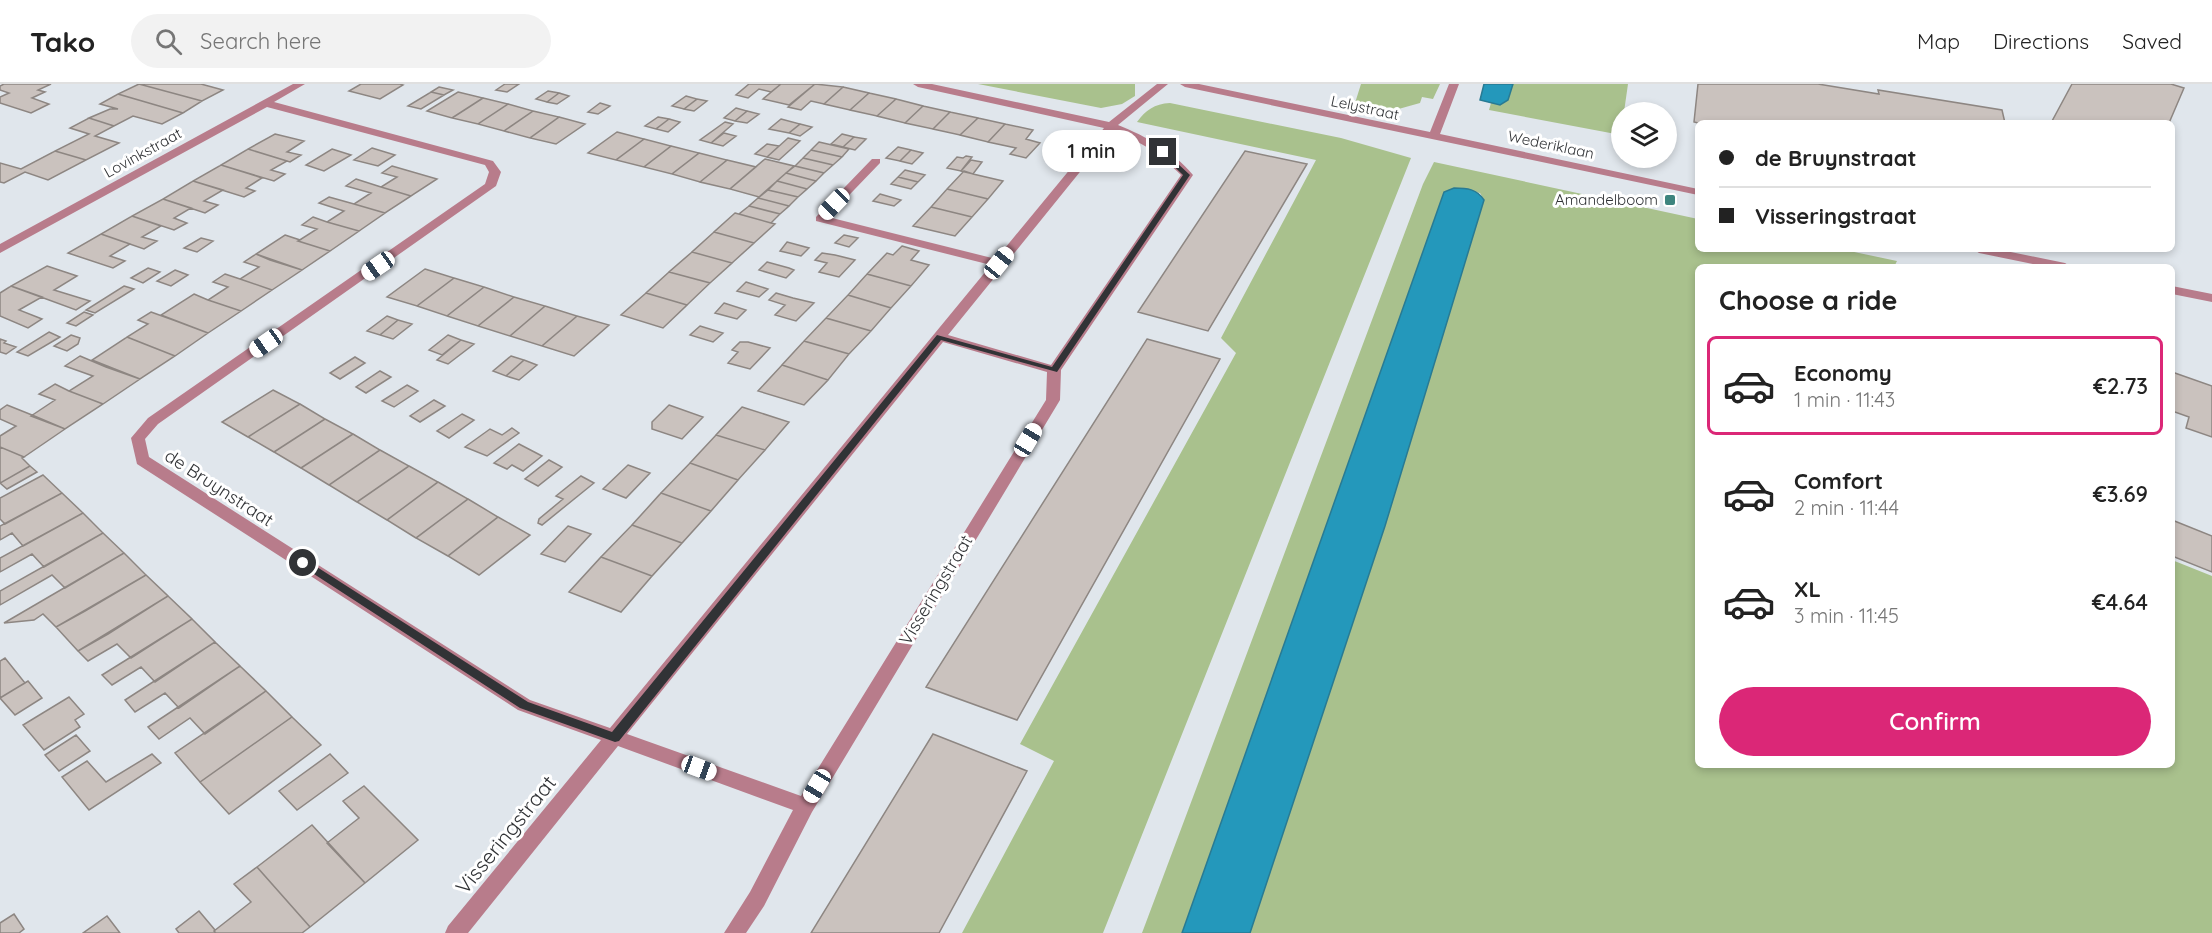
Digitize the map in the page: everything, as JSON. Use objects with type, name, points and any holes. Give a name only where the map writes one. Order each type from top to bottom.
[{"type":"street","name":"Lovinkstraat","points":[[0,249],[300,84]]},
{"type":"street","points":[[918,84],[1111,126],[1147,141],[1163,152],[1187,175],[1054,370],[940,336]]},
{"type":"street","name":"Visseringstraat","points":[[455,933],[1111,126],[1163,84]]},
{"type":"street","name":"Lelystraat","points":[[1185,84],[1433,138]]},
{"type":"street","points":[[1433,138],[1454,84]]},
{"type":"street","name":"de Bruynstraat","points":[[265,103],[489,163],[495,172],[490,186],[153,421],[138,438],[142,459],[524,705],[615,737]]},
{"type":"street","name":"Wederiklaan","points":[[1433,138],[1695,191]]},
{"type":"street","points":[[876,161],[820,219],[999,263]]},
{"type":"street","points":[[1993,252],[2051,264]]},
{"type":"street","points":[[2175,291],[2212,298]]},
{"type":"street","name":"Visseringstraat","points":[[734,933],[757,899],[805,806],[1053,400],[1054,370]]},
{"type":"street","points":[[615,737],[805,806]]},
{"type":"green space","points":[[978,84],[1135,84],[1135,96],[1122,104],[1101,108]]},
{"type":"green space","points":[[1361,84],[1440,84],[1433,99],[1422,97],[1420,103],[1395,110],[1355,103]]},
{"type":"green space","points":[[1513,84],[1628,84],[1625,102],[1611,102],[1611,133],[1489,110],[1491,103],[1500,105],[1508,100]]},
{"type":"green space","points":[[1170,103],[1341,138],[1411,158],[1103,933],[962,933],[1054,761],[1020,744],[1236,353],[1221,338],[1316,160],[1137,122],[1151,108]]},
{"type":"green space","points":[[1434,162],[1695,218],[1695,252],[1854,252],[1897,261],[1896,264],[1695,264],[1695,768],[2175,768],[2175,561],[2212,576],[2212,933],[1250,933],[1385,526],[1484,200],[1480,193],[1454,188],[1444,192],[1182,933],[1142,933],[1423,184]]},
{"type":"water","points":[[1484,84],[1513,84],[1508,100],[1500,105],[1480,100]]},
{"type":"water","points":[[1454,188],[1471,190],[1478,193],[1484,200],[1385,526],[1250,933],[1182,933],[1444,192]]},
{"type":"building","points":[[4,84],[51,84],[38,90],[45,92],[32,98],[49,104],[31,113],[0,103],[0,97],[9,93],[0,90],[0,86]]},
{"type":"building","points":[[139,84],[202,101],[183,113],[118,94]]},
{"type":"building","points":[[139,84],[201,84],[223,90],[202,101]]},
{"type":"building","points":[[361,84],[403,85],[380,99],[349,91]]},
{"type":"building","points":[[505,84],[519,84],[507,92],[496,90]]},
{"type":"building","points":[[749,84],[781,84],[771,92],[759,89],[748,98],[736,95]]},
{"type":"building","points":[[781,84],[815,84],[789,105],[763,99]]},
{"type":"building","points":[[815,84],[843,87],[824,104],[811,101],[801,110],[788,107]]},
{"type":"building","points":[[1698,84],[1818,84],[1879,94],[1878,90],[2002,110],[2004,120],[1695,120],[1694,122]]},
{"type":"building","points":[[2072,84],[2171,84],[2184,88],[2170,120],[2053,120]]},
{"type":"building","points":[[439,87],[453,90],[444,95],[431,92]]},
{"type":"building","points":[[843,87],[869,93],[850,110],[824,104]]},
{"type":"building","points":[[548,91],[559,93],[547,102],[536,99]]},
{"type":"building","points":[[431,92],[444,95],[421,109],[408,106]]},
{"type":"building","points":[[458,92],[483,98],[452,118],[427,111]]},
{"type":"building","points":[[559,93],[569,96],[557,104],[547,102]]},
{"type":"building","points":[[869,93],[896,99],[877,116],[850,110]]},
{"type":"building","points":[[118,94],[183,113],[162,124],[133,116],[114,126],[89,118],[110,109],[118,109],[100,104]]},
{"type":"building","points":[[686,96],[697,99],[684,109],[672,106]]},
{"type":"building","points":[[483,98],[508,104],[478,124],[452,118]]},
{"type":"building","points":[[697,99],[707,101],[694,111],[684,109]]},
{"type":"building","points":[[896,99],[923,106],[905,123],[877,116]]},
{"type":"building","points":[[600,103],[610,106],[598,114],[588,112]]},
{"type":"building","points":[[508,104],[533,111],[504,131],[478,124]]},
{"type":"building","points":[[923,106],[950,112],[933,129],[905,123]]},
{"type":"building","points":[[736,108],[747,111],[735,121],[724,118]]},
{"type":"building","points":[[533,111],[559,117],[530,138],[504,131]]},
{"type":"building","points":[[747,111],[759,114],[747,123],[735,121]]},
{"type":"building","points":[[950,112],[978,118],[960,135],[933,129]]},
{"type":"building","points":[[559,117],[585,124],[556,144],[530,138]]},
{"type":"building","points":[[658,117],[669,119],[656,129],[645,126]]},
{"type":"building","points":[[89,118],[114,126],[95,136],[119,143],[86,160],[55,151],[89,134],[70,128]]},
{"type":"building","points":[[978,118],[1005,124],[988,142],[960,135]]},
{"type":"building","points":[[669,119],[680,122],[668,132],[656,129]]},
{"type":"building","points":[[781,119],[800,124],[789,133],[769,129]]},
{"type":"building","points":[[725,122],[733,124],[711,143],[700,140]]},
{"type":"building","points":[[800,124],[812,127],[800,136],[789,133]]},
{"type":"building","points":[[1005,124],[1033,130],[1026,139],[1040,143],[1026,158],[1010,154],[1016,148],[988,142]]},
{"type":"building","points":[[617,132],[644,139],[616,160],[588,153]]},
{"type":"building","points":[[724,133],[736,136],[723,146],[711,143]]},
{"type":"building","points":[[275,134],[304,141],[287,152],[301,155],[290,162],[248,149]]},
{"type":"building","points":[[842,134],[854,137],[843,147],[831,144]]},
{"type":"building","points":[[854,137],[866,139],[855,150],[843,147]]},
{"type":"building","points":[[788,138],[800,141],[779,160],[767,157]]},
{"type":"building","points":[[644,139],[671,146],[644,167],[616,160]]},
{"type":"building","points":[[819,142],[849,149],[842,157],[811,150]]},
{"type":"building","points":[[767,144],[779,146],[767,157],[755,154]]},
{"type":"building","points":[[671,146],[699,153],[672,174],[644,167]]},
{"type":"building","points":[[898,147],[911,150],[900,161],[886,158]]},
{"type":"building","points":[[372,148],[395,155],[378,166],[354,160]]},
{"type":"building","points":[[248,149],[287,161],[271,170],[285,174],[274,181],[221,165]]},
{"type":"building","points":[[332,149],[351,155],[324,171],[306,165]]},
{"type":"building","points":[[811,150],[842,157],[833,165],[803,158]]},
{"type":"building","points":[[911,150],[923,153],[912,164],[900,161]]},
{"type":"building","points":[[55,151],[86,160],[48,180],[25,172],[4,183],[0,182],[0,163],[21,169]]},
{"type":"building","points":[[1245,151],[1307,164],[1208,331],[1138,312]]},
{"type":"building","points":[[699,153],[727,160],[700,182],[672,174]]},
{"type":"building","points":[[957,157],[972,157],[961,171],[947,168]]},
{"type":"building","points":[[803,158],[833,165],[824,173],[795,166]]},
{"type":"building","points":[[765,159],[794,166],[759,197],[730,189]]},
{"type":"building","points":[[727,160],[756,167],[730,189],[700,182]]},
{"type":"building","points":[[971,160],[982,162],[973,174],[961,171]]},
{"type":"building","points":[[221,165],[262,178],[246,188],[255,191],[244,197],[193,181]]},
{"type":"building","points":[[392,166],[437,179],[411,196],[381,187],[397,177],[382,173]]},
{"type":"building","points":[[795,166],[824,173],[816,181],[786,173]]},
{"type":"building","points":[[905,170],[925,175],[918,182],[898,177]]},
{"type":"building","points":[[964,171],[1003,181],[988,199],[947,189]]},
{"type":"building","points":[[786,173],[816,181],[807,189],[777,181]]},
{"type":"building","points":[[898,177],[918,182],[911,189],[891,184]]},
{"type":"building","points":[[356,179],[411,196],[385,213],[354,204],[371,193],[346,186]]},
{"type":"building","points":[[193,181],[223,190],[204,201],[218,205],[205,213],[163,199]]},
{"type":"building","points":[[777,181],[807,189],[798,197],[768,190]]},
{"type":"building","points":[[947,189],[988,199],[972,217],[931,207]]},
{"type":"building","points":[[768,190],[798,197],[789,206],[758,198]]},
{"type":"building","points":[[880,194],[901,200],[894,206],[873,201]]},
{"type":"building","points":[[329,197],[385,213],[359,231],[327,222],[344,211],[319,203]]},
{"type":"building","points":[[758,198],[789,206],[780,214],[749,206]]},
{"type":"building","points":[[163,199],[191,208],[174,218],[187,223],[174,230],[132,216]]},
{"type":"building","points":[[749,206],[780,214],[771,223],[739,214]]},
{"type":"building","points":[[931,207],[972,217],[955,236],[913,226]]},
{"type":"building","points":[[735,213],[775,224],[754,243],[714,232]]},
{"type":"building","points":[[132,216],[161,226],[142,237],[157,241],[144,249],[101,234]]},
{"type":"building","points":[[313,217],[359,231],[330,251],[298,241],[317,229],[302,225]]},
{"type":"building","points":[[714,232],[754,243],[732,263],[692,252]]},
{"type":"building","points":[[101,234],[130,244],[110,256],[125,261],[113,268],[68,253]]},
{"type":"building","points":[[285,235],[330,251],[302,270],[256,254]]},
{"type":"building","points":[[844,235],[858,238],[849,247],[835,243]]},
{"type":"building","points":[[201,238],[213,241],[197,252],[184,248]]},
{"type":"building","points":[[787,242],[809,248],[801,256],[780,251]]},
{"type":"building","points":[[902,246],[919,251],[911,260],[929,265],[911,286],[867,274],[887,253],[893,255]]},
{"type":"building","points":[[692,252],[732,263],[710,283],[669,272]]},
{"type":"building","points":[[822,253],[855,260],[839,277],[819,272],[827,263],[815,260]]},
{"type":"building","points":[[256,254],[302,270],[272,290],[240,279],[259,267],[244,262]]},
{"type":"building","points":[[767,262],[794,270],[786,278],[759,270]]},
{"type":"building","points":[[47,266],[77,276],[54,290],[90,301],[76,310],[11,286]]},
{"type":"building","points":[[148,268],[160,272],[143,283],[131,278]]},
{"type":"building","points":[[425,269],[454,278],[417,306],[387,297]]},
{"type":"building","points":[[175,270],[188,275],[171,286],[157,281]]},
{"type":"building","points":[[669,272],[710,283],[687,305],[646,293]]},
{"type":"building","points":[[225,274],[272,290],[241,311],[208,300],[228,287],[213,282]]},
{"type":"building","points":[[867,274],[911,286],[891,308],[848,295]]},
{"type":"building","points":[[454,278],[484,287],[447,316],[417,306]]},
{"type":"building","points":[[746,282],[768,289],[759,297],[737,291]]},
{"type":"building","points":[[11,286],[42,297],[19,310],[42,319],[28,328],[0,316],[0,293]]},
{"type":"building","points":[[124,286],[134,289],[95,313],[86,310]]},
{"type":"building","points":[[484,287],[514,297],[478,326],[447,316]]},
{"type":"building","points":[[646,293],[687,305],[663,328],[621,315]]},
{"type":"building","points":[[776,293],[814,303],[796,321],[775,315],[785,305],[769,300]]},
{"type":"building","points":[[194,294],[241,311],[208,333],[161,315]]},
{"type":"building","points":[[848,295],[891,308],[871,331],[826,318]]},
{"type":"building","points":[[514,297],[545,306],[510,336],[478,326]]},
{"type":"building","points":[[724,303],[746,310],[737,319],[715,313]]},
{"type":"building","points":[[545,306],[577,316],[542,346],[510,336]]},
{"type":"building","points":[[84,312],[93,315],[76,326],[67,323]]},
{"type":"building","points":[[151,312],[208,333],[175,356],[127,337],[148,324],[138,320]]},
{"type":"building","points":[[387,316],[398,320],[380,335],[367,331]]},
{"type":"building","points":[[577,316],[609,325],[574,356],[542,346]]},
{"type":"building","points":[[826,318],[871,331],[849,354],[804,341]]},
{"type":"building","points":[[398,320],[412,324],[393,339],[380,335]]},
{"type":"building","points":[[700,326],[723,333],[713,342],[690,335]]},
{"type":"building","points":[[49,332],[60,337],[28,356],[17,352]]},
{"type":"building","points":[[71,335],[80,338],[78,344],[67,351],[54,346]]},
{"type":"building","points":[[448,335],[461,340],[442,355],[429,350]]},
{"type":"building","points":[[127,337],[175,356],[140,379],[92,360]]},
{"type":"building","points":[[0,339],[16,347],[6,354],[0,352]]},
{"type":"building","points":[[1147,339],[1220,359],[1017,720],[926,687]]},
{"type":"building","points":[[461,340],[474,344],[448,364],[437,360]]},
{"type":"building","points":[[804,341],[849,354],[828,380],[782,365]]},
{"type":"building","points":[[740,342],[770,348],[750,369],[728,363],[738,352],[732,350]]},
{"type":"building","points":[[80,356],[140,379],[103,404],[69,391],[93,376],[65,366]]},
{"type":"building","points":[[511,356],[524,360],[506,376],[493,371]]},
{"type":"building","points":[[355,357],[365,363],[340,379],[330,373]]},
{"type":"building","points":[[524,360],[537,365],[519,380],[506,376]]},
{"type":"building","points":[[782,365],[828,380],[804,405],[758,391]]},
{"type":"building","points":[[380,371],[391,377],[366,393],[356,387]]},
{"type":"building","points":[[2175,373],[2212,386],[2212,437],[2186,428],[2189,417],[2175,412]]},
{"type":"building","points":[[55,384],[103,404],[65,429],[31,416],[55,400],[39,394]]},
{"type":"building","points":[[407,385],[418,391],[394,407],[382,401]]},
{"type":"building","points":[[273,390],[300,404],[248,437],[222,422]]},
{"type":"building","points":[[434,400],[445,406],[420,422],[410,416]]},
{"type":"building","points":[[300,404],[325,419],[274,452],[248,437]]},
{"type":"building","points":[[7,405],[65,429],[24,457],[0,447],[0,436],[16,426],[0,419],[0,410]]},
{"type":"building","points":[[669,405],[703,417],[682,439],[652,429],[652,422]]},
{"type":"building","points":[[742,407],[789,422],[765,450],[716,435]]},
{"type":"building","points":[[462,414],[474,420],[449,438],[437,431]]},
{"type":"building","points":[[325,419],[353,434],[301,468],[274,452]]},
{"type":"building","points":[[512,428],[519,433],[487,456],[465,447],[490,429],[502,435]]},
{"type":"building","points":[[353,434],[380,450],[329,485],[301,468]]},
{"type":"building","points":[[716,435],[765,450],[738,480],[690,463]]},
{"type":"building","points":[[519,444],[542,456],[523,471],[512,465],[507,469],[494,463]]},
{"type":"building","points":[[0,447],[24,457],[22,458],[30,466],[0,483]]},
{"type":"building","points":[[380,450],[409,466],[357,502],[329,485]]},
{"type":"building","points":[[549,460],[562,467],[538,486],[525,479]]},
{"type":"building","points":[[690,463],[738,480],[711,511],[661,493]]},
{"type":"building","points":[[628,465],[650,473],[626,498],[603,489]]},
{"type":"building","points":[[30,466],[37,472],[7,489],[0,483]]},
{"type":"building","points":[[409,466],[438,482],[387,520],[357,502]]},
{"type":"building","points":[[43,475],[62,493],[5,524],[0,519],[0,498]]},
{"type":"building","points":[[581,476],[594,483],[542,525],[538,523],[539,519],[563,499],[556,496]]},
{"type":"building","points":[[438,482],[468,499],[416,538],[387,520]]},
{"type":"building","points":[[62,493],[83,513],[23,546],[12,533],[0,540],[0,526]]},
{"type":"building","points":[[661,493],[711,511],[682,543],[632,525]]},
{"type":"building","points":[[468,499],[498,517],[448,556],[416,538]]},
{"type":"building","points":[[83,513],[103,533],[44,567],[32,554],[0,572],[0,558]]},
{"type":"building","points":[[498,517],[530,535],[479,575],[448,556]]},
{"type":"building","points":[[2175,521],[2212,536],[2212,572],[2175,557]]},
{"type":"building","points":[[632,525],[682,543],[652,576],[601,557]]},
{"type":"building","points":[[568,526],[591,534],[565,562],[541,554]]},
{"type":"building","points":[[103,533],[124,553],[65,588],[52,575],[0,605],[0,591]]},
{"type":"building","points":[[124,553],[146,575],[56,627],[43,614],[34,620],[4,623]]},
{"type":"building","points":[[601,557],[652,576],[621,612],[569,592]]},
{"type":"building","points":[[146,575],[168,596],[108,634],[78,651],[56,627]]},
{"type":"building","points":[[168,596],[192,619],[131,658],[117,644],[88,661],[78,651]]},
{"type":"building","points":[[192,619],[215,642],[155,682],[141,667],[112,685],[102,675]]},
{"type":"building","points":[[215,642],[240,666],[179,708],[165,693],[135,712],[125,700]]},
{"type":"building","points":[[5,658],[25,683],[0,698],[0,661]]},
{"type":"building","points":[[240,666],[266,691],[205,734],[190,718],[159,739],[148,727]]},
{"type":"building","points":[[28,681],[42,698],[15,715],[0,698]]},
{"type":"building","points":[[266,691],[292,717],[200,782],[175,753]]},
{"type":"building","points":[[69,697],[84,714],[75,720],[80,727],[44,750],[23,725]]},
{"type":"building","points":[[292,717],[321,745],[229,814],[200,782]]},
{"type":"building","points":[[933,734],[1027,771],[939,933],[811,933]]},
{"type":"building","points":[[76,735],[90,751],[59,771],[45,755]]},
{"type":"building","points":[[152,754],[161,763],[89,810],[62,777],[87,761],[106,782]]},
{"type":"building","points":[[330,754],[348,773],[297,810],[279,791]]},
{"type":"building","points":[[364,786],[418,840],[365,883],[327,843],[359,818],[343,801]]},
{"type":"building","points":[[312,825],[365,883],[310,927],[257,867]]},
{"type":"building","points":[[257,867],[310,927],[302,933],[216,933],[214,931],[251,902],[234,884]]},
{"type":"building","points":[[199,911],[216,933],[179,933],[176,929]]},
{"type":"building","points":[[14,914],[24,929],[19,933],[0,933],[0,923]]},
{"type":"building","points":[[107,916],[120,933],[83,933]]},
{"type":"place","name":"Amandelboom","points":[[1670,200]]},
{"type":"route","points":[[303,563],[524,705],[615,737],[940,336],[1054,370],[1187,175],[1163,152]]}]
